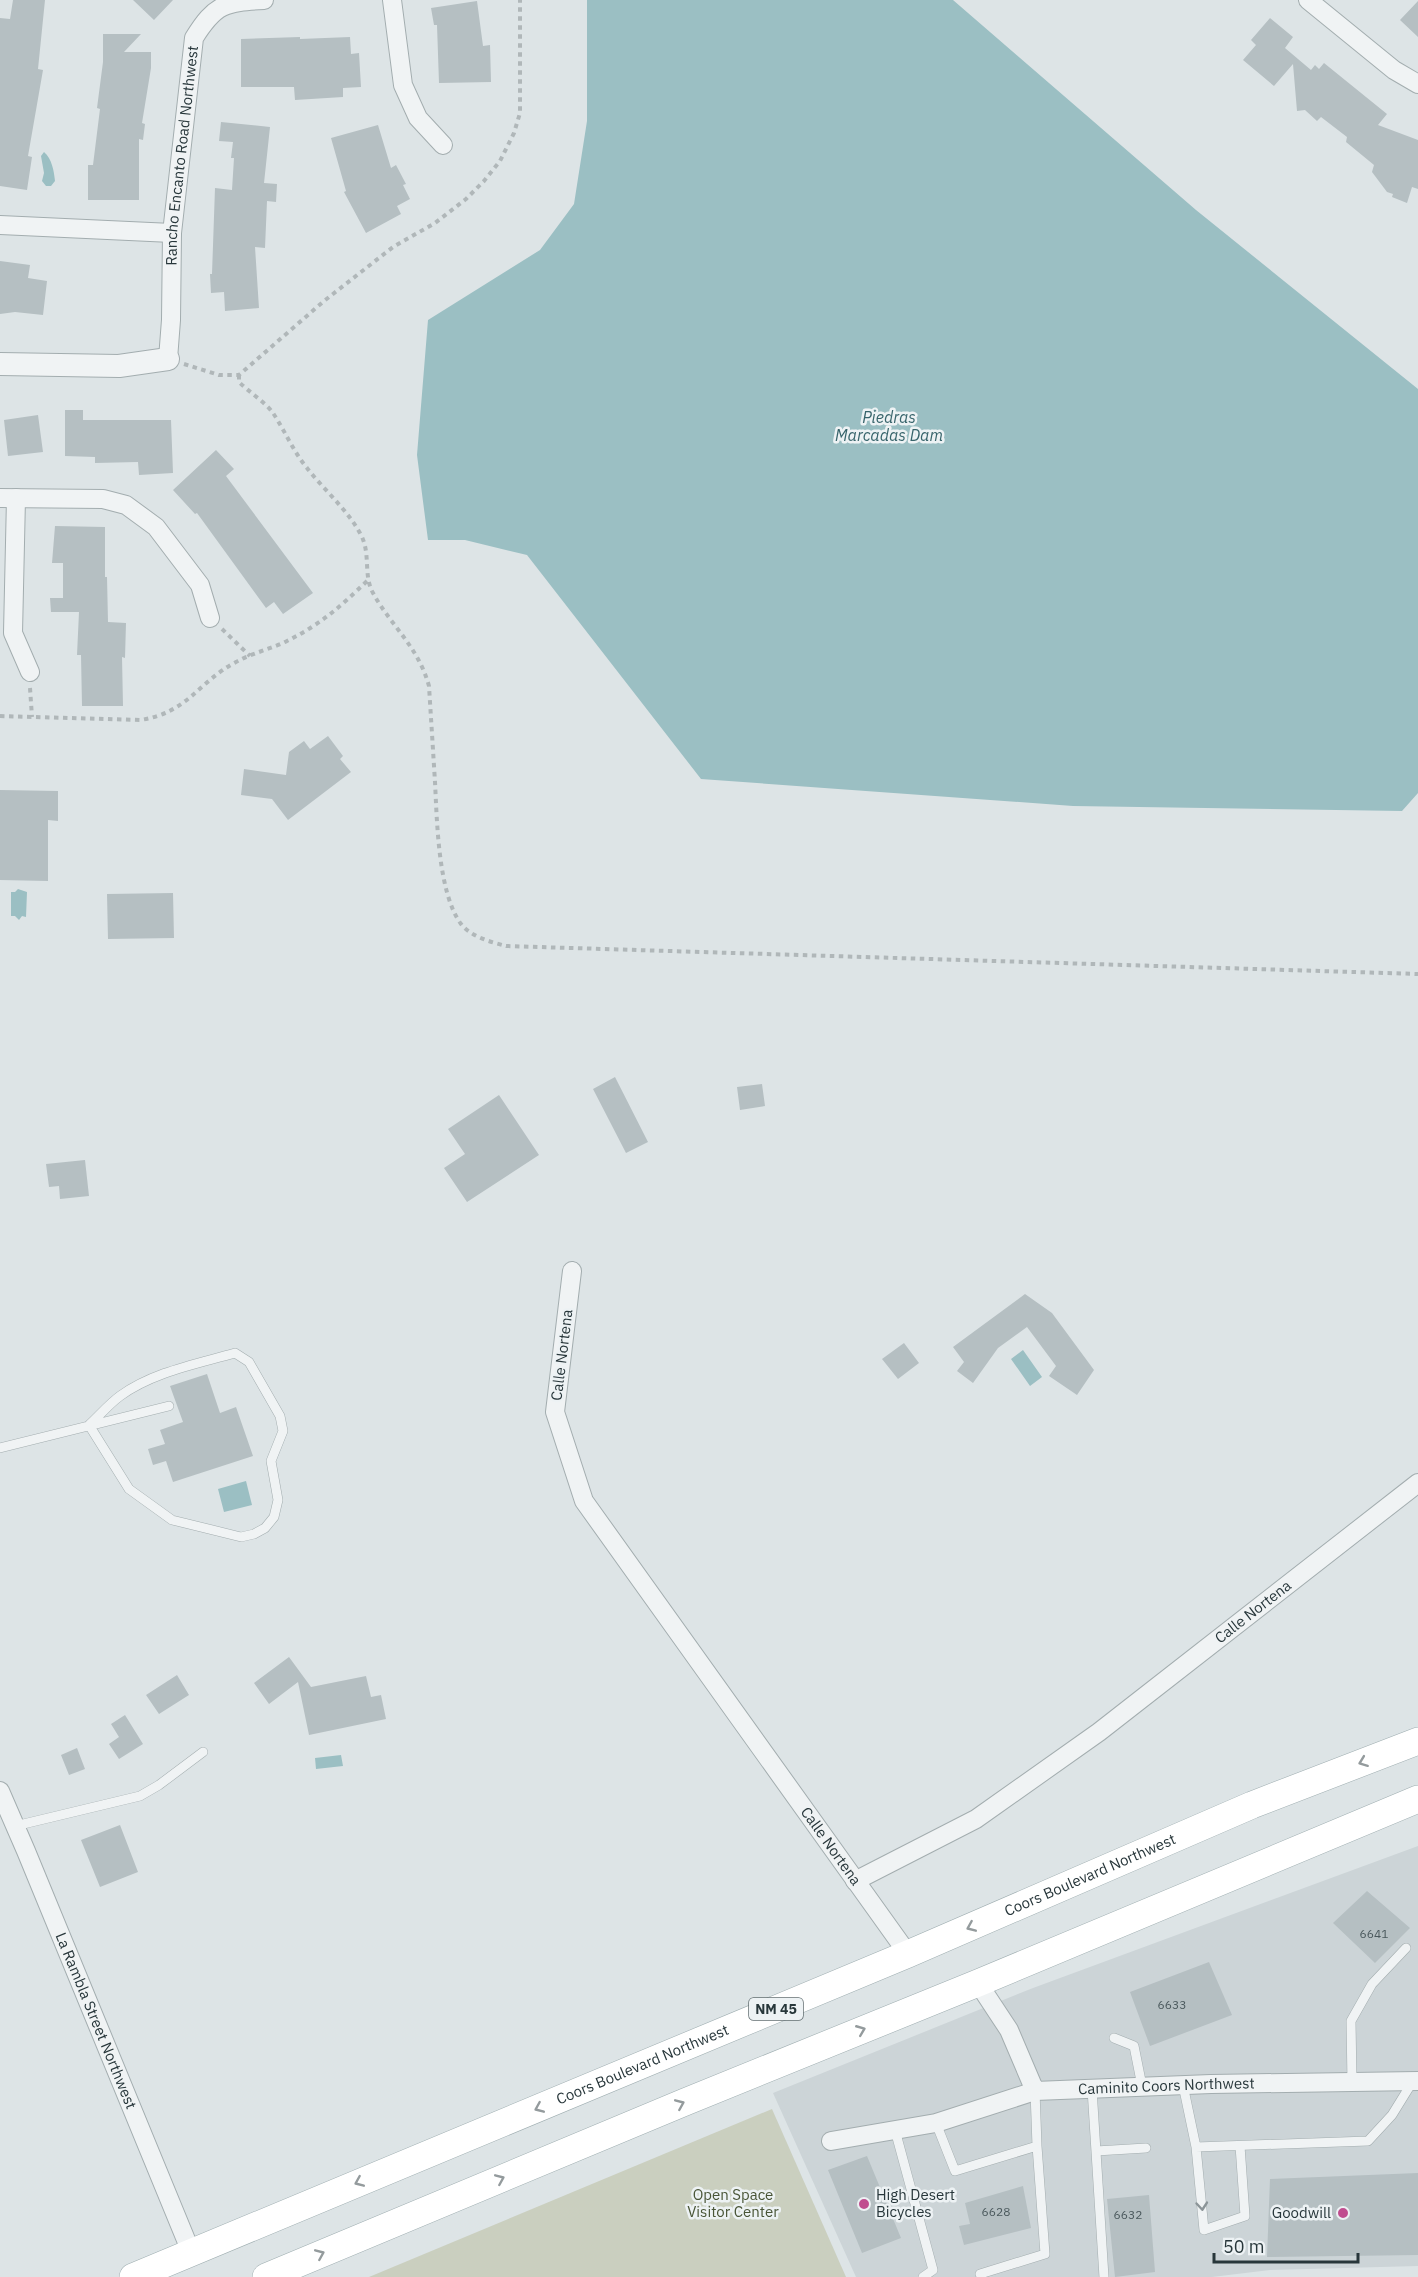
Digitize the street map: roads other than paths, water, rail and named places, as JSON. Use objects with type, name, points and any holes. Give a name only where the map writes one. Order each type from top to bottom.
[{"type":"main road","name":"Coors Boulevard Northwest","points":[[133,2277],[189,2264],[1252,1805],[1418,1741]]},
{"type":"main road","points":[[267,2277],[1418,1799]]},
{"type":"street","name":"Rancho Encanto Road Northwest","points":[[168,359],[172,233],[194,38],[208,16],[226,4],[264,0]]},
{"type":"street","points":[[392,0],[403,85],[418,118],[443,145]]},
{"type":"street","points":[[1308,0],[1394,70],[1418,84]]},
{"type":"street","points":[[0,225],[172,233]]},
{"type":"street","points":[[0,364],[119,366],[168,359]]},
{"type":"street","points":[[30,672],[13,633],[8,498],[103,499],[126,506],[156,526],[200,585],[210,618]]},
{"type":"street","name":"Calle Nortena","points":[[572,1271],[555,1412],[584,1501],[855,1881],[976,1819],[1099,1732],[1418,1483]]},
{"type":"street","name":"La Rambla Street Northwest","points":[[0,1791],[189,2264]]},
{"type":"street","points":[[855,1881],[908,1954]]},
{"type":"street","points":[[978,1983],[1009,2030],[1035,2091]]},
{"type":"street","name":"Caminito Coors Northwest","points":[[831,2141],[936,2123],[1035,2091],[1142,2086],[1416,2081]]},
{"type":"lane","points":[[235,1353],[249,1362],[280,1416],[283,1431],[271,1461],[278,1500],[274,1517],[265,1528],[241,1537],[172,1520],[129,1489],[89,1425],[118,1397],[136,1386],[159,1376],[235,1353]]},
{"type":"lane","points":[[0,1448],[169,1406]]},
{"type":"lane","points":[[15,1826],[140,1797],[203,1752]]},
{"type":"lane","points":[[1352,2082],[1352,2021],[1372,1984],[1406,1948]]},
{"type":"lane","points":[[1114,2038],[1134,2046],[1142,2086]]},
{"type":"lane","points":[[1196,2147],[1368,2141],[1392,2115],[1416,2081]]},
{"type":"lane","points":[[1183,2085],[1196,2147],[1204,2230],[1245,2216],[1240,2146]]},
{"type":"lane","points":[[1092,2089],[1104,2277]]},
{"type":"lane","points":[[980,2274],[1046,2254],[1035,2091]]},
{"type":"lane","points":[[936,2123],[955,2171],[1037,2146]]},
{"type":"lane","points":[[895,2130],[933,2270],[923,2277]]},
{"type":"lane","points":[[1096,2151],[1146,2148]]},
{"type":"water","name":"Piedras Marcadas Dam","points":[[587,0],[953,0],[1196,210],[1418,389],[1418,793],[1402,811],[1073,806],[701,779],[527,555],[465,540],[428,540],[417,455],[428,320],[540,250],[574,204],[587,121]]},
{"type":"water","points":[[44,152],[53,169],[55,181],[51,186],[46,186],[42,181],[44,173],[41,156]]},
{"type":"water","points":[[18,889],[27,892],[26,917],[22,916],[19,920],[11,916],[11,892]]},
{"type":"water","points":[[1023,1350],[1042,1377],[1030,1386],[1011,1359]]},
{"type":"water","points":[[246,1481],[252,1505],[224,1512],[218,1489]]},
{"type":"water","points":[[341,1755],[343,1766],[316,1769],[315,1758]]},
{"type":"place","name":"High Desert Bicycles","points":[[864,2204]]},
{"type":"place","name":"Goodwill","points":[[1343,2213]]},
{"type":"park label","name":"Open Space Visitor Center","points":[[733,2204]]}]
